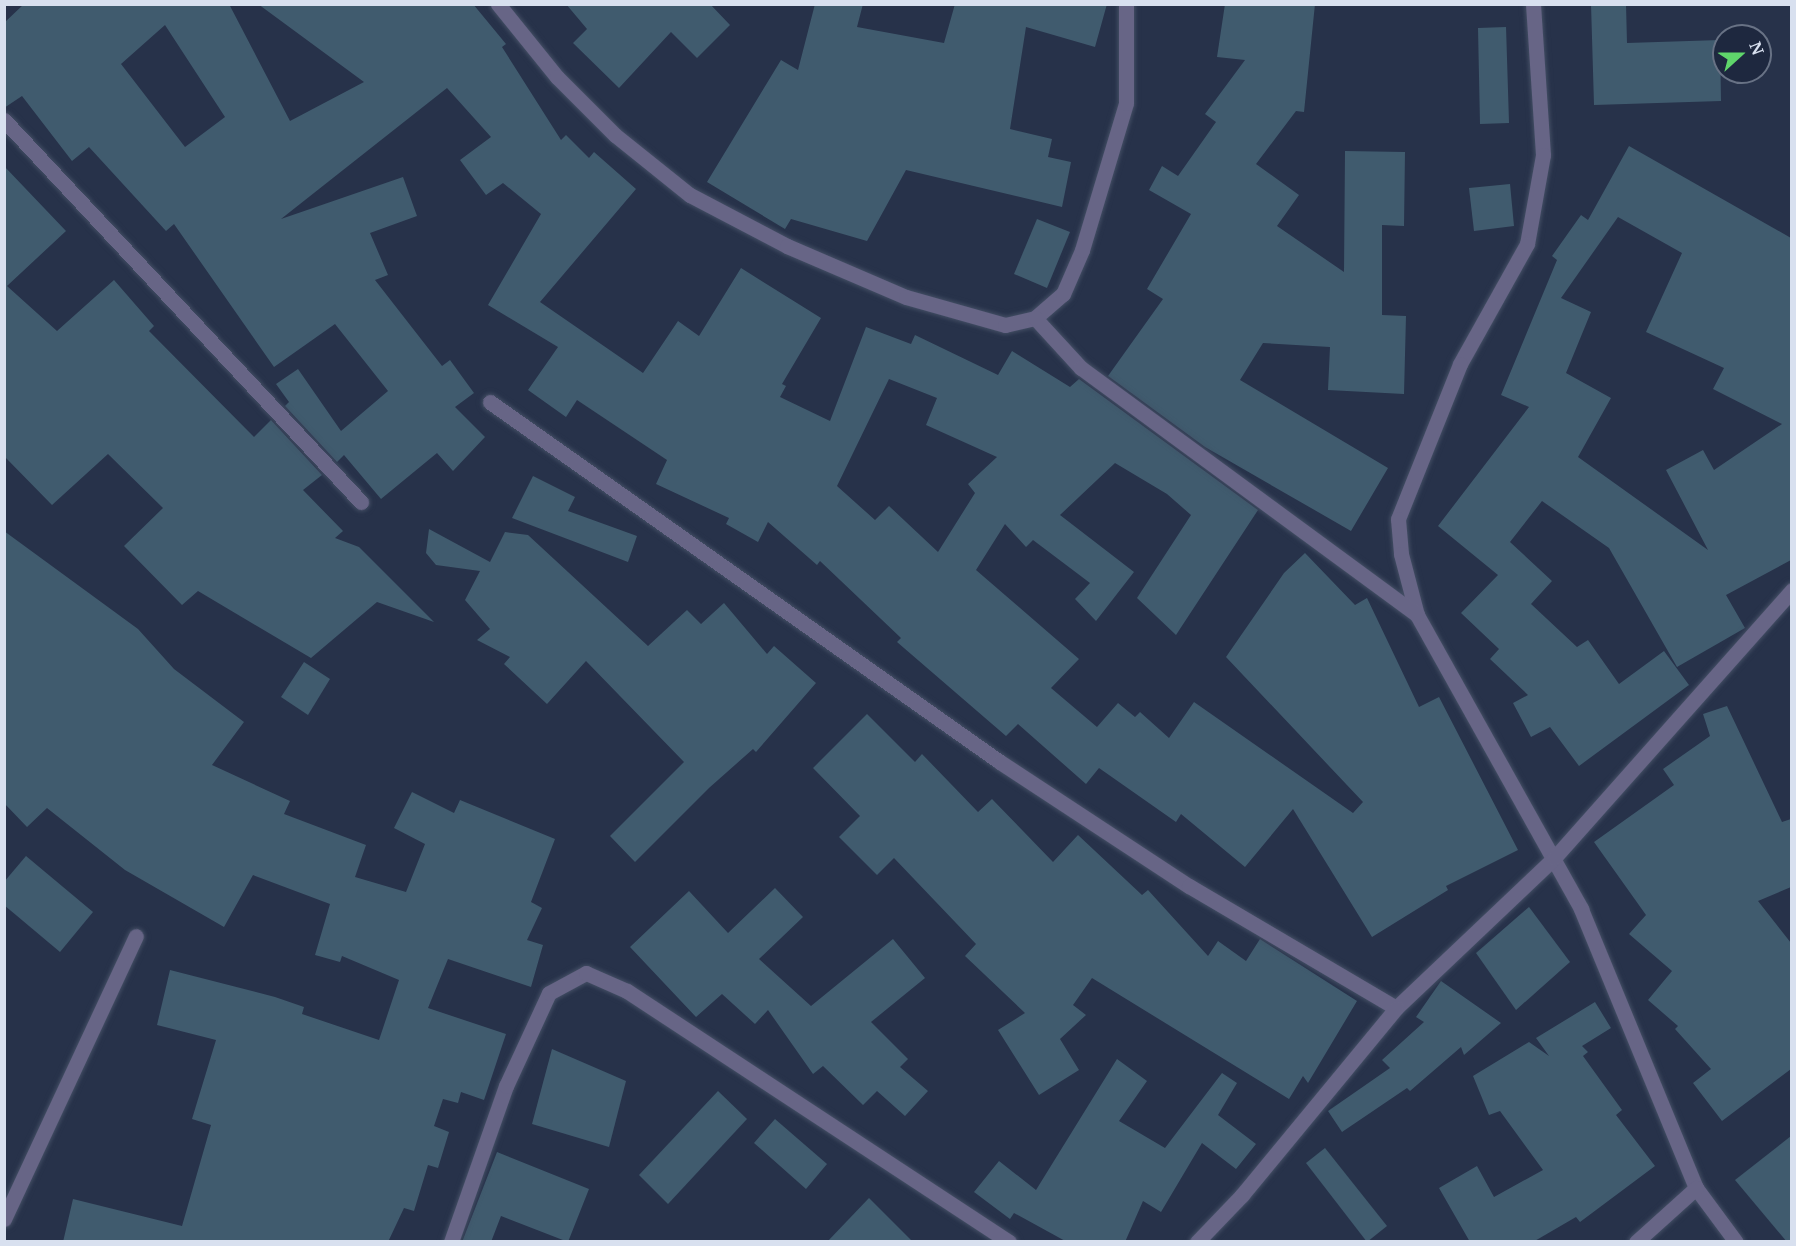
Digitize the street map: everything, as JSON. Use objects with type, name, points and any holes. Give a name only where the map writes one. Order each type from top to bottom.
[{"type":"street","points":[[504,7],[606,127],[690,195],[787,246],[906,297],[1005,325],[1035,318],[1062,294],[1082,250],[1126,103],[1126,4]]},
{"type":"street","points":[[1533,4],[1543,155],[1527,244],[1460,364],[1398,519],[1401,554],[1418,615],[1555,857],[1632,1024],[1696,1188],[1736,1242]]},
{"type":"street","points":[[4,120],[361,502]]},
{"type":"street","points":[[1035,318],[1081,368],[1418,615]]},
{"type":"street","points":[[490,402],[999,762],[1189,886],[1396,1008]]},
{"type":"street","points":[[1197,1242],[1396,1008],[1555,857],[1791,590]]},
{"type":"street","points":[[4,1219],[136,936]]},
{"type":"street","points":[[451,1242],[506,1086],[549,993],[586,973],[627,991],[1009,1242]]},
{"type":"street","points":[[1636,1242],[1696,1188]]},
{"type":"building","points":[[24,4],[229,4],[290,121],[364,82],[258,4],[473,4],[506,44],[502,47],[561,140],[566,135],[589,158],[594,152],[636,189],[540,302],[643,373],[678,321],[699,336],[741,268],[821,318],[782,384],[786,386],[780,397],[830,421],[866,327],[911,344],[915,335],[998,375],[1012,351],[1070,387],[1079,379],[1258,510],[1176,635],[1137,598],[1191,515],[1167,494],[1115,463],[1060,515],[1134,572],[1096,621],[1075,599],[1090,583],[1033,540],[1026,547],[1005,524],[976,570],[1079,659],[1051,688],[1097,727],[1118,703],[1135,717],[1140,712],[1169,738],[1194,702],[1353,813],[1363,802],[1226,657],[1284,573],[1305,553],[1355,605],[1367,598],[1419,707],[1439,697],[1518,850],[1446,886],[1448,890],[1372,937],[1293,809],[1245,867],[1181,814],[1176,822],[1099,768],[1086,784],[1018,724],[1006,736],[897,642],[901,638],[820,561],[817,565],[768,522],[758,542],[726,524],[729,518],[656,484],[667,460],[577,400],[566,417],[528,390],[558,347],[488,305],[541,214],[503,183],[486,195],[460,160],[491,137],[447,88],[281,219],[403,177],[417,216],[370,233],[388,275],[375,280],[442,366],[450,360],[474,393],[455,407],[485,437],[453,471],[437,453],[381,499],[344,455],[337,462],[285,406],[289,402],[276,384],[298,369],[341,431],[388,391],[335,324],[274,367],[174,224],[166,231],[89,147],[72,161],[22,96],[4,108],[4,23]],"holes":[[[165,25],[225,117],[185,147],[121,64]],[[889,379],[937,398],[926,425],[997,457],[968,484],[975,493],[938,552],[889,506],[875,520],[837,486]]]},
{"type":"building","points":[[566,4],[710,4],[730,25],[697,58],[671,32],[619,88],[573,43],[587,29]]},
{"type":"building","points":[[815,4],[863,4],[857,27],[944,43],[955,4],[1107,4],[1095,47],[1026,27],[1010,129],[1052,139],[1048,157],[1071,162],[1062,207],[906,170],[867,241],[791,219],[785,229],[707,182],[781,60],[798,70]]},
{"type":"building","points":[[1225,4],[1315,4],[1304,112],[1296,111],[1256,164],[1299,195],[1277,226],[1344,272],[1345,151],[1405,152],[1404,226],[1382,225],[1382,315],[1406,316],[1404,394],[1328,390],[1330,347],[1263,343],[1240,380],[1388,468],[1351,531],[1205,447],[1108,376],[1163,299],[1147,289],[1191,214],[1149,190],[1162,166],[1178,176],[1216,122],[1205,114],[1245,60],[1217,57]]},
{"type":"building","points":[[1591,4],[1626,4],[1627,43],[1712,40],[1712,84],[1721,84],[1721,101],[1594,105]]},
{"type":"building","points":[[1506,27],[1509,123],[1480,124],[1478,28]]},
{"type":"building","points":[[1629,146],[1791,238],[1791,560],[1726,595],[1745,628],[1677,667],[1609,548],[1542,501],[1510,542],[1552,581],[1531,604],[1577,647],[1588,640],[1619,684],[1664,651],[1689,685],[1579,766],[1550,727],[1531,737],[1513,703],[1528,695],[1490,659],[1499,649],[1461,613],[1498,575],[1438,526],[1529,407],[1501,395],[1557,260],[1552,256],[1581,215],[1588,220]],"holes":[[[1618,217],[1682,253],[1646,332],[1724,368],[1713,389],[1782,424],[1714,470],[1703,450],[1666,470],[1708,550],[1578,457],[1611,398],[1566,373],[1591,312],[1561,298]]]},
{"type":"building","points":[[4,166],[66,231],[7,286],[57,331],[114,280],[154,326],[149,331],[254,437],[271,420],[322,475],[303,490],[343,531],[335,538],[359,547],[434,622],[377,602],[311,658],[198,591],[182,605],[124,546],[163,508],[108,454],[52,505],[4,456]]},
{"type":"building","points":[[1510,184],[1514,226],[1474,231],[1469,188]]},
{"type":"building","points":[[1037,219],[1070,232],[1047,288],[1014,274]]},
{"type":"building","points":[[533,476],[575,497],[568,511],[637,536],[628,562],[512,518]]},
{"type":"building","points":[[429,529],[490,562],[505,532],[528,535],[648,646],[687,610],[701,624],[724,603],[767,654],[774,646],[816,683],[756,752],[753,749],[709,788],[635,862],[610,836],[684,762],[586,661],[547,704],[504,664],[510,657],[477,640],[490,629],[465,600],[480,571],[436,565],[426,553]]},
{"type":"building","points":[[4,531],[138,629],[174,669],[244,722],[212,765],[290,801],[284,814],[366,845],[355,877],[406,892],[425,844],[394,828],[412,792],[454,813],[460,800],[555,839],[531,902],[542,908],[527,940],[543,945],[531,987],[448,959],[428,1008],[506,1034],[484,1100],[461,1092],[458,1103],[443,1099],[434,1126],[449,1132],[438,1168],[428,1165],[414,1211],[404,1208],[388,1242],[63,1242],[73,1199],[182,1226],[211,1125],[192,1119],[216,1040],[157,1025],[170,970],[275,997],[304,1007],[302,1014],[379,1040],[399,980],[342,956],[340,962],[315,955],[330,904],[253,875],[224,927],[125,870],[47,808],[27,827],[4,803]]},
{"type":"building","points":[[304,662],[330,679],[308,715],[281,697]]},
{"type":"building","points":[[1727,706],[1782,822],[1791,819],[1791,887],[1758,901],[1791,943],[1791,1069],[1722,1121],[1693,1083],[1711,1069],[1675,1029],[1678,1026],[1648,1000],[1672,971],[1629,934],[1646,915],[1594,842],[1674,785],[1663,769],[1710,736],[1703,714]]},
{"type":"building","points":[[867,714],[915,762],[922,754],[978,812],[992,799],[1053,862],[1078,835],[1142,895],[1148,890],[1208,956],[1218,941],[1246,961],[1260,939],[1357,1001],[1308,1083],[1303,1076],[1289,1099],[1092,978],[1073,1005],[1086,1015],[1060,1039],[1079,1070],[1039,1095],[998,1030],[1025,1013],[965,956],[976,944],[894,858],[877,875],[839,837],[860,816],[813,768]]},
{"type":"building","points":[[26,856],[93,912],[60,952],[4,905],[4,882]]},
{"type":"building","points":[[775,888],[803,917],[759,959],[811,1006],[893,939],[925,978],[871,1022],[908,1059],[900,1067],[928,1091],[905,1116],[877,1091],[863,1105],[823,1066],[813,1074],[768,1010],[755,1024],[722,994],[696,1017],[630,947],[689,891],[728,933]]},
{"type":"building","points":[[1529,907],[1570,962],[1516,1010],[1476,953]]},
{"type":"building","points":[[1441,981],[1501,1023],[1464,1055],[1461,1047],[1410,1091],[1407,1088],[1342,1132],[1328,1111],[1390,1068],[1382,1060],[1424,1022],[1416,1017]]},
{"type":"building","points":[[1595,1002],[1611,1028],[1582,1046],[1588,1052],[1583,1056],[1622,1110],[1616,1115],[1655,1166],[1580,1222],[1576,1217],[1533,1242],[1470,1242],[1439,1188],[1477,1166],[1494,1197],[1543,1170],[1500,1111],[1489,1115],[1473,1076],[1529,1042],[1549,1056],[1536,1038]]},
{"type":"building","points":[[552,1049],[626,1081],[609,1147],[532,1124]]},
{"type":"building","points":[[1117,1059],[1147,1081],[1119,1121],[1165,1148],[1222,1073],[1237,1083],[1218,1115],[1256,1144],[1236,1169],[1202,1143],[1161,1212],[1143,1201],[1125,1242],[1067,1242],[1014,1213],[1010,1219],[974,1192],[999,1161],[1036,1190]]},
{"type":"building","points":[[718,1091],[747,1119],[668,1204],[639,1175]]},
{"type":"building","points":[[775,1119],[827,1164],[806,1189],[754,1143]]},
{"type":"building","points":[[1791,1136],[1791,1242],[1787,1242],[1735,1180]]},
{"type":"building","points":[[1325,1148],[1387,1226],[1367,1242],[1306,1163]]},
{"type":"building","points":[[497,1152],[589,1189],[568,1242],[501,1216],[491,1242],[462,1242]]},
{"type":"building","points":[[869,1198],[913,1242],[827,1242]]}]
